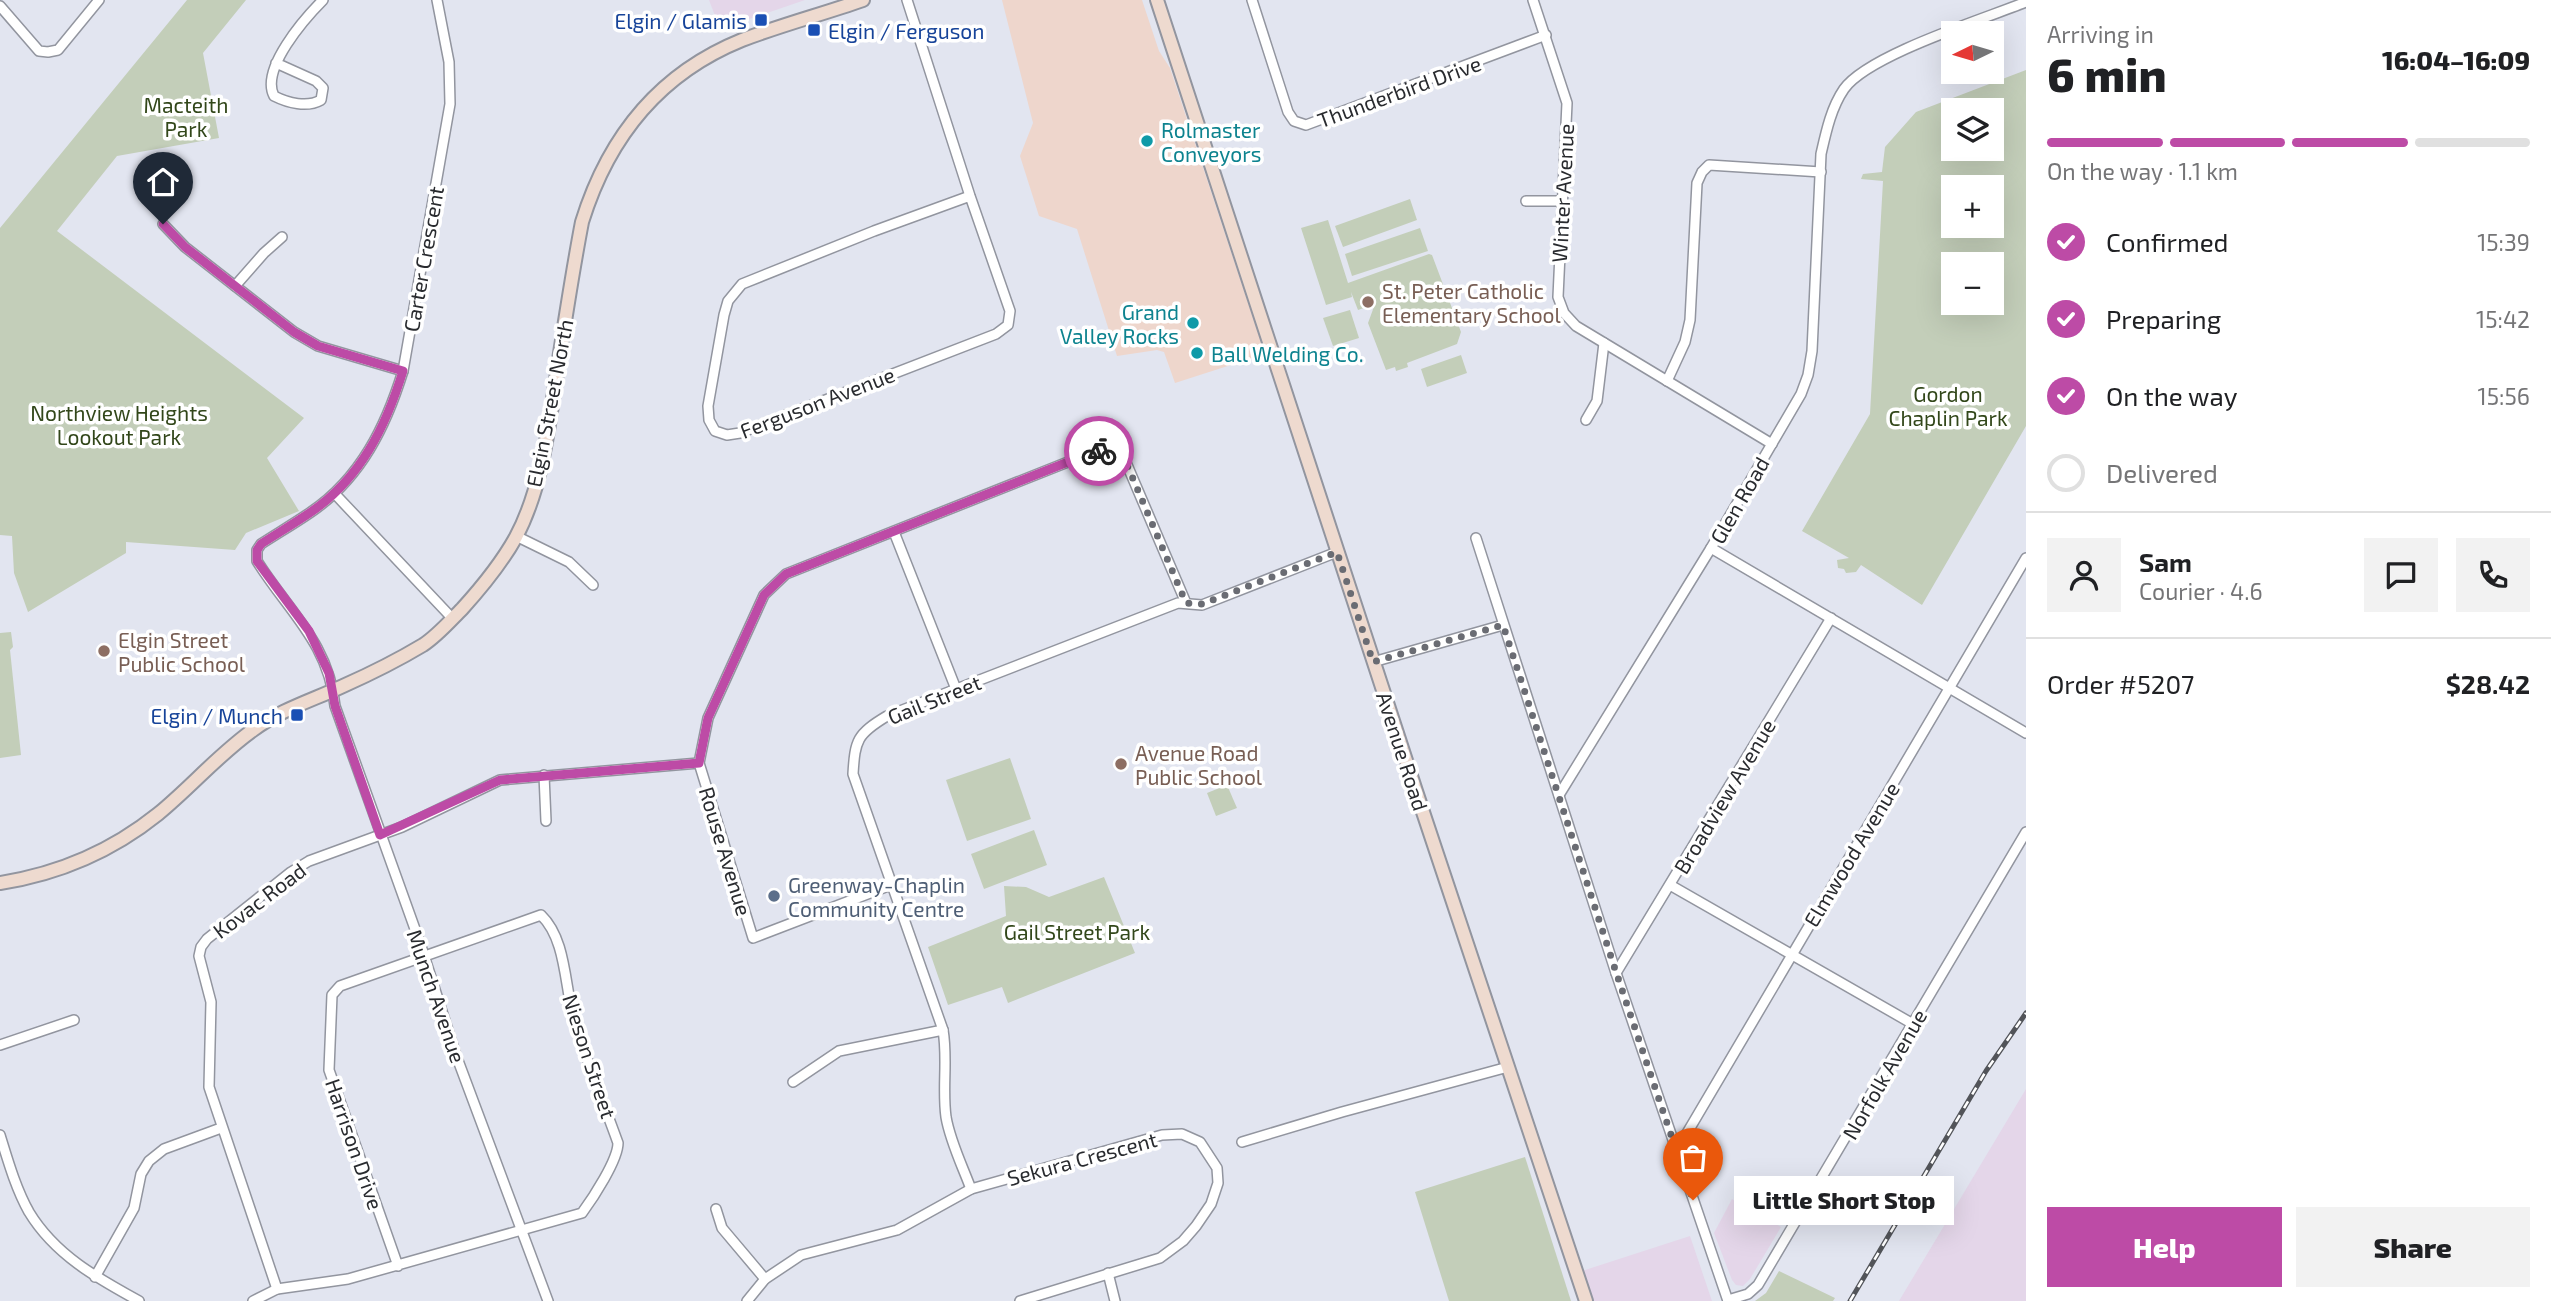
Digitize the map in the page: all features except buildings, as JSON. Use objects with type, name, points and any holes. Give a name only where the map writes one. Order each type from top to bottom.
[{"type":"street","points":[[0,6],[39,51],[48,52],[58,50],[99,0]]},
{"type":"street","points":[[276,63],[316,81],[323,88],[321,100],[309,105],[274,96],[270,83],[276,63],[299,28],[323,0]]},
{"type":"street","name":"Carter Crescent","points":[[333,690],[319,650],[309,631],[264,572],[257,561],[257,550],[261,544],[335,494],[381,432],[394,402],[403,371],[450,104],[449,62],[437,0]]},
{"type":"street","name":"Elgin Street North","points":[[0,883],[67,867],[95,855],[133,833],[160,813],[221,754],[254,729],[425,644],[453,618],[488,580],[516,536],[534,489],[546,440],[582,222],[605,163],[626,128],[654,97],[678,76],[718,51],[742,40],[863,0]]},
{"type":"street","name":"Ferguson Avenue","points":[[907,0],[1010,311],[1008,325],[996,334],[740,433],[727,435],[715,431],[709,420],[708,406],[723,315],[728,301],[742,284],[970,196]]},
{"type":"street","name":"Avenue Road","points":[[1157,0],[1373,662],[1586,1301]]},
{"type":"street","name":"Thunderbird Drive","points":[[1252,0],[1288,112],[1294,121],[1306,125],[1546,35]]},
{"type":"street","name":"Winter Avenue","points":[[1533,0],[1567,103],[1558,297],[1564,313],[1576,326],[1772,444]]},
{"type":"street","name":"Glen Road","points":[[1559,795],[1711,548],[1801,394],[1808,376],[1812,351],[1821,155],[1827,124],[1844,89],[1857,75],[1896,53],[2026,2]]},
{"type":"street","points":[[1667,382],[1685,342],[1690,320],[1698,183],[1702,172],[1709,165],[1821,172]]},
{"type":"street","points":[[1526,201],[1561,201]]},
{"type":"street","points":[[163,224],[185,247],[294,332],[318,346],[403,371]]},
{"type":"street","points":[[235,286],[282,237]]},
{"type":"street","points":[[1586,420],[1597,401],[1604,343]]},
{"type":"street","name":"Rouse Avenue","points":[[891,885],[753,938],[699,763],[708,718],[764,595],[786,574],[1093,452],[1108,450],[1122,453],[1186,603]]},
{"type":"street","points":[[335,494],[453,618]]},
{"type":"street","points":[[894,532],[956,689]]},
{"type":"street","points":[[516,536],[569,562],[593,585]]},
{"type":"street","points":[[1476,538],[1616,972],[1728,1300]]},
{"type":"street","points":[[1711,548],[2026,733]]},
{"type":"street","name":"Gail Street","points":[[971,1189],[946,1114],[947,1052],[943,1030],[853,774],[855,746],[867,728],[887,716],[1178,603],[1202,604],[1337,552]]},
{"type":"street","name":"Elmwood Avenue","points":[[1677,1150],[2026,558]]},
{"type":"street","name":"Broadview Avenue","points":[[1616,972],[1831,618]]},
{"type":"street","points":[[1373,662],[1503,625]]},
{"type":"street","name":"Munch Avenue","points":[[333,690],[335,706],[424,955],[456,1055],[548,1301]]},
{"type":"street","name":"Kovac Road","points":[[276,1289],[209,1087],[211,1002],[200,965],[201,947],[207,939],[291,872],[309,861],[380,835],[500,780],[699,763]]},
{"type":"street","points":[[544,775],[545,821]]},
{"type":"street","name":"Norfolk Avenue","points":[[1728,1300],[1748,1294],[1758,1285],[2026,832]]},
{"type":"street","points":[[1670,885],[1913,1024]]},
{"type":"street","name":"Nieson Street","points":[[424,955],[531,916],[541,915],[550,923],[561,955],[575,1024],[618,1147],[582,1213],[522,1231]]},
{"type":"street","name":"Harrison Drive","points":[[398,1266],[329,1070],[332,995],[340,986],[424,955]]},
{"type":"street","points":[[0,1045],[74,1020]]},
{"type":"street","points":[[793,1082],[839,1051],[943,1030]]},
{"type":"street","points":[[1242,1142],[1508,1067]]},
{"type":"street","points":[[95,1276],[134,1208],[141,1174],[149,1161],[164,1149],[222,1128]]},
{"type":"street","name":"Sekura Crescent","points":[[747,1301],[765,1279],[801,1255],[897,1230],[971,1189],[1162,1135],[1182,1134],[1200,1142],[1217,1168],[1218,1183],[1212,1204],[1183,1241],[1160,1258],[1020,1301]]},
{"type":"street","points":[[0,1135],[29,1212],[45,1234],[69,1258],[139,1301]]},
{"type":"street","points":[[716,1209],[722,1228],[765,1279]]},
{"type":"street","points":[[253,1301],[276,1289],[348,1279],[522,1231]]},
{"type":"street","points":[[1108,1273],[1115,1301]]},
{"type":"shaded area","points":[[709,0],[805,0],[720,29]]},
{"type":"shaded area","points":[[1002,0],[1142,0],[1159,51],[1170,68],[1265,354],[1175,383],[1164,352],[1157,350],[1117,356],[1077,229],[1039,216],[1020,156],[1033,123]]},
{"type":"shaded area","points":[[2026,1089],[2026,1301],[1899,1301],[2020,1099]]},
{"type":"shaded area","points":[[1732,1199],[1781,1227],[1743,1286],[1736,1285],[1732,1280],[1714,1233]]},
{"type":"shaded area","points":[[1690,1236],[1712,1301],[1592,1301],[1582,1271]]},
{"type":"green space","name":"Northview Heights Lookout Park","points":[[187,0],[246,0],[203,53],[219,138],[117,156],[57,231],[304,418],[267,458],[299,511],[246,533],[235,550],[126,542],[126,553],[28,612],[14,573],[12,536],[0,535],[0,228]]},
{"type":"green space","name":"Gordon Chaplin Park","points":[[2026,70],[2026,426],[1922,605],[1861,565],[1856,572],[1846,573],[1844,569],[1838,568],[1837,560],[1849,558],[1802,531],[1870,414],[1883,181],[1861,179],[1863,174],[1882,172],[1885,147],[1916,112],[1941,102],[1941,161],[2004,161],[2004,98],[1953,98],[1989,84],[2004,84],[2004,78]]},
{"type":"green space","points":[[1410,199],[1417,220],[1343,247],[1335,226]]},
{"type":"green space","points":[[1328,220],[1348,283],[1432,255],[1461,332],[1457,344],[1407,363],[1408,367],[1396,371],[1395,367],[1386,370],[1368,323],[1375,304],[1358,310],[1351,292],[1352,297],[1326,305],[1301,228]]},
{"type":"green space","points":[[1420,228],[1428,251],[1352,276],[1345,254]]},
{"type":"green space","points":[[1350,310],[1359,338],[1333,346],[1323,318]]},
{"type":"green space","points":[[1461,355],[1467,373],[1427,387],[1421,369]]},
{"type":"green space","points":[[11,632],[13,647],[10,650],[21,755],[0,758],[0,633]]},
{"type":"green space","points":[[1010,758],[1031,819],[967,841],[946,780]]},
{"type":"green space","points":[[1227,785],[1237,808],[1216,816],[1207,793]]},
{"type":"green space","points":[[1034,830],[1047,865],[984,889],[971,854]]},
{"type":"green space","name":"Gail Street Park","points":[[1104,877],[1135,953],[1008,1003],[1002,987],[948,1005],[928,947],[1006,916],[1004,886],[1026,887],[1049,897]]},
{"type":"green space","points":[[1525,1157],[1571,1301],[1449,1301],[1415,1192]]},
{"type":"green space","points":[[1779,1271],[1835,1298],[1833,1301],[1755,1301],[1766,1293]]},
{"type":"railway","points":[[1850,1301],[1986,1071],[2026,1013]]},
{"type":"way so far","points":[[1099,451],[1122,453],[1186,603],[1202,604],[1337,552],[1373,662],[1503,625],[1693,1200]]},
{"type":"place","name":"Elgin / Glamis","points":[[761,20]]},
{"type":"place","name":"Elgin / Ferguson","points":[[814,30]]},
{"type":"place","name":"Rolmaster Conveyors","points":[[1147,141]]},
{"type":"place","name":"St. Peter Catholic Elementary School","points":[[1368,302]]},
{"type":"place","name":"Grand Valley Rocks","points":[[1193,323]]},
{"type":"place","name":"Ball Welding Co.","points":[[1197,353]]},
{"type":"place","name":"Elgin Street Public School","points":[[104,651]]},
{"type":"place","name":"Elgin / Munch","points":[[297,715]]},
{"type":"place","name":"Avenue Road Public School","points":[[1121,764]]},
{"type":"place","name":"Greenway-Chaplin Community Centre","points":[[774,896]]},
{"type":"place","name":"Little Short Stop","points":[[1693,1200]]},
{"type":"route","points":[[163,224],[185,247],[294,332],[318,346],[403,371],[381,432],[347,481],[312,512],[261,544],[257,550],[257,561],[309,631],[329,673],[335,706],[380,835],[500,780],[699,763],[708,718],[764,595],[786,574],[1099,451]]},
{"type":"park label","name":"Macteith Park","points":[[186,116]]}]
